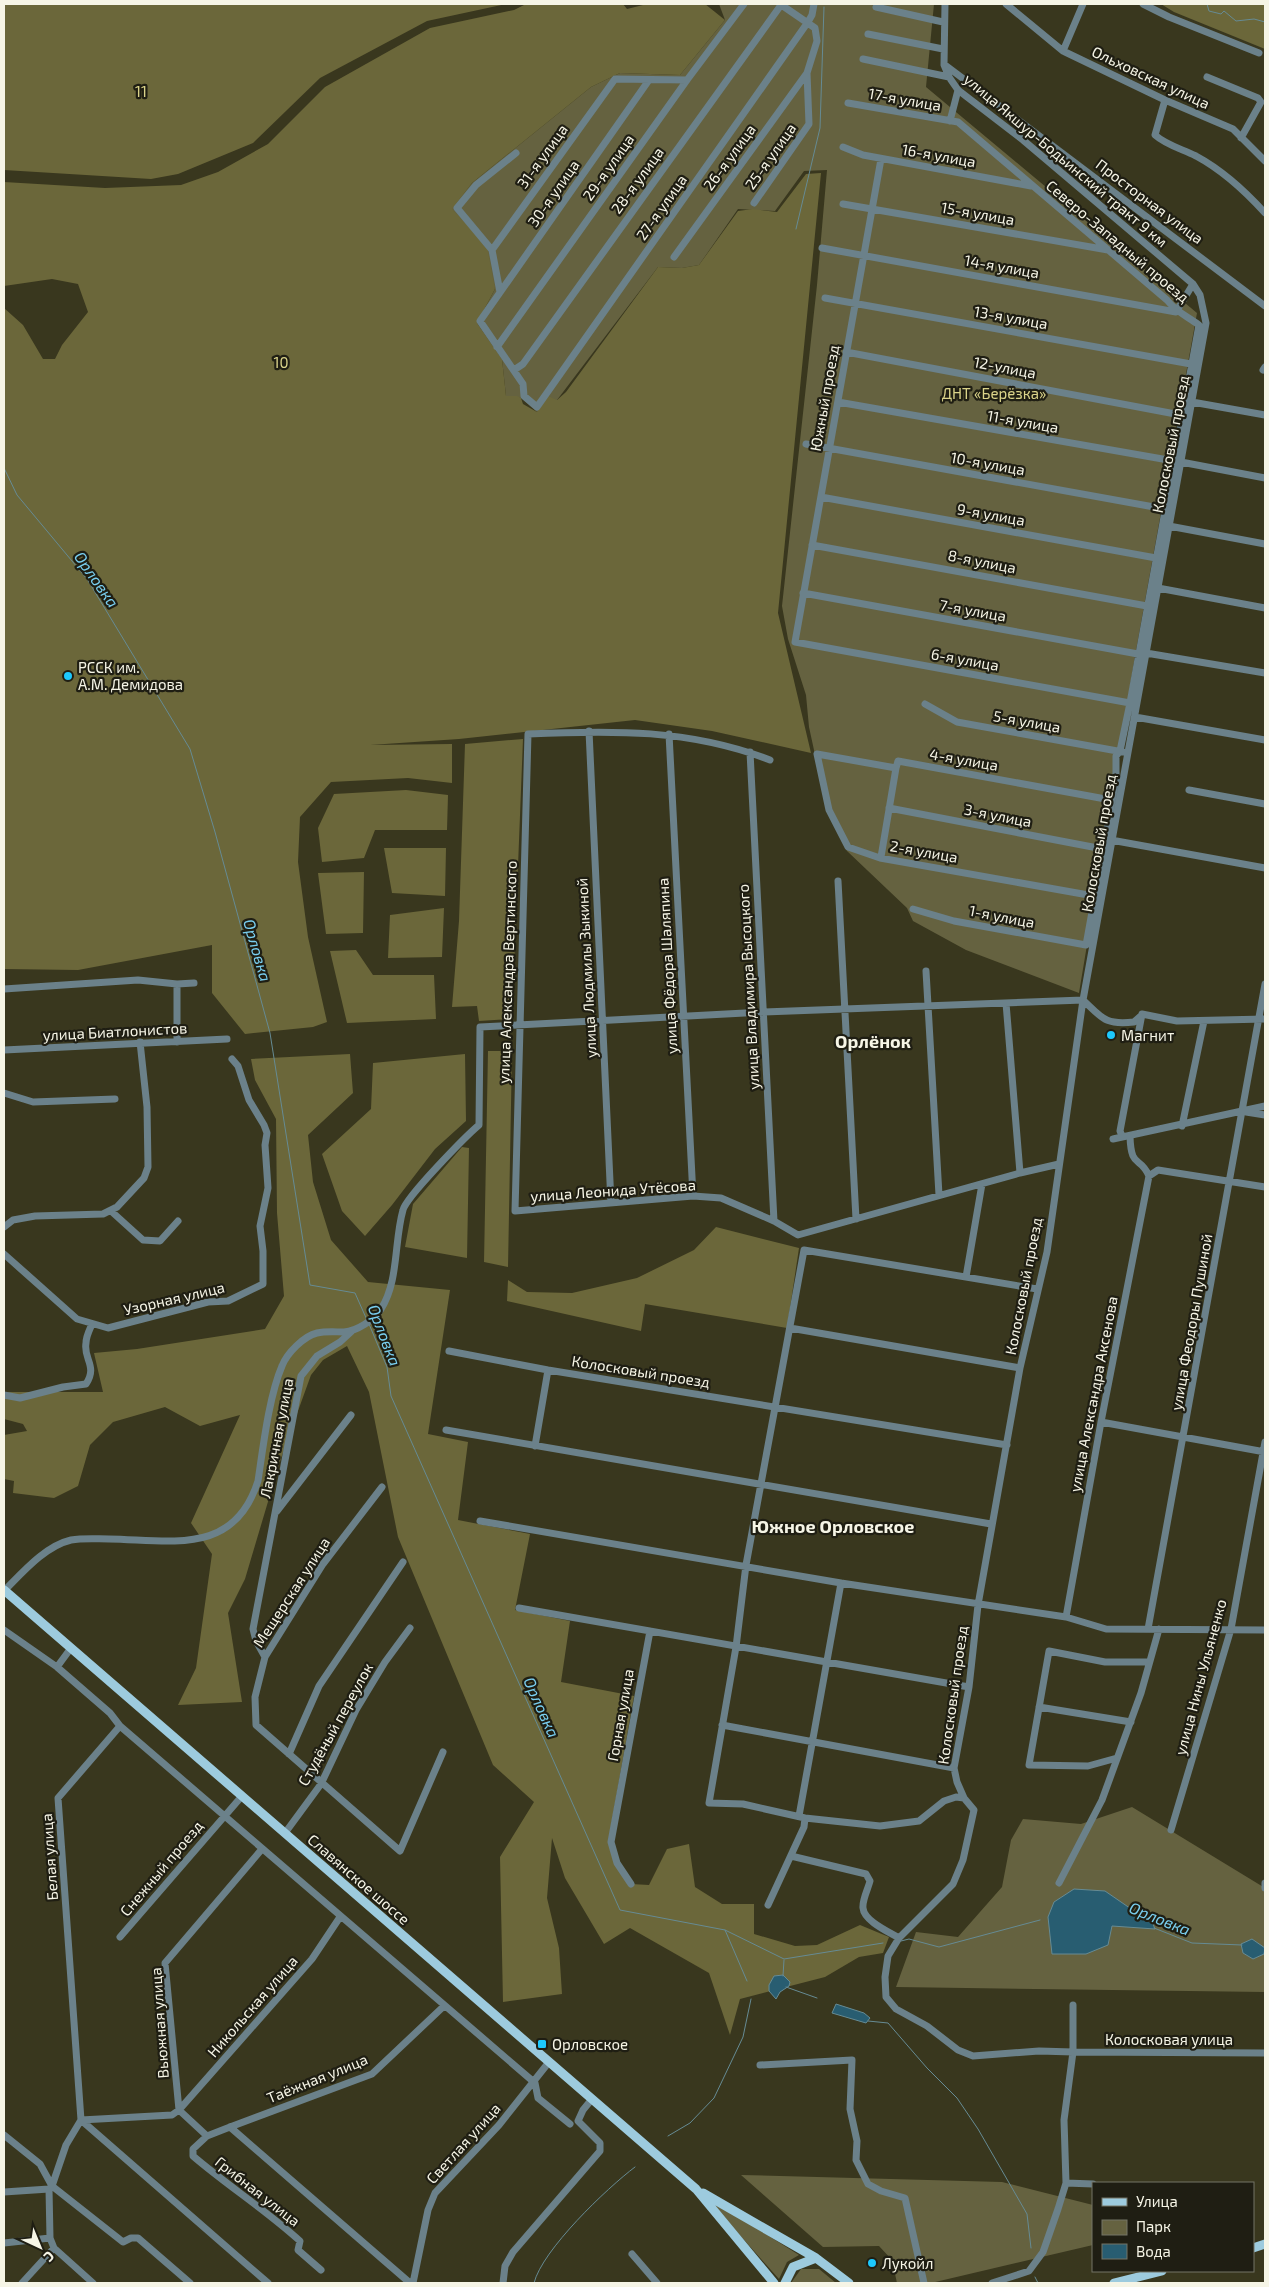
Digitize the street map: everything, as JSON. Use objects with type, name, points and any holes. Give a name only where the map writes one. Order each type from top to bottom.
[{"type":"main road","name":"Славянское шоссе","points":[[4,1590],[696,2189],[774,2283]]},
{"type":"main road","name":"Славянское шоссе","points":[[696,2189],[816,2258],[849,2283]]},
{"type":"main road","points":[[784,2283],[793,2267],[816,2258]]},
{"type":"main road","points":[[1114,2283],[1158,2272]]},
{"type":"street","name":"29-я улица","points":[[497,347],[687,80],[744,4]]},
{"type":"street","points":[[781,4],[815,28],[817,41],[807,73]]},
{"type":"street","name":"28-я улица","points":[[514,370],[524,364],[781,4]]},
{"type":"street","name":"27-я улица","points":[[514,370],[523,384],[524,396],[537,407],[808,22],[812,15],[814,4]]},
{"type":"street","name":"улица Якшур-Бодьинский тракт 9 км","points":[[945,4],[944,65],[949,77],[958,90],[1023,140],[1192,284],[1200,295],[1206,323]]},
{"type":"street","name":"Ольховская улица","points":[[1006,4],[1063,51],[1165,100],[1233,129],[1265,161]]},
{"type":"street","points":[[1063,51],[1083,4]]},
{"type":"street","points":[[1143,4],[1169,17],[1259,53]]},
{"type":"street","points":[[876,7],[944,22]]},
{"type":"street","points":[[868,34],[943,49]]},
{"type":"street","points":[[863,59],[949,77]]},
{"type":"street","name":"Просторная улица","points":[[944,65],[1265,306]]},
{"type":"street","name":"25-я улица","points":[[754,203],[809,124],[807,73]]},
{"type":"street","name":"26-я улица","points":[[674,257],[807,73]]},
{"type":"street","points":[[1207,77],[1258,98],[1261,102],[1241,138]]},
{"type":"street","name":"31-я улица","points":[[492,250],[615,79],[649,80]]},
{"type":"street","points":[[649,80],[687,80]]},
{"type":"street","name":"30-я улица","points":[[497,347],[480,321],[649,80]]},
{"type":"street","points":[[954,122],[958,90]]},
{"type":"street","points":[[1165,100],[1155,135],[1160,140],[1198,157],[1247,193],[1265,214]]},
{"type":"street","name":"17-я улица","points":[[848,103],[954,122]]},
{"type":"street","name":"Северо-Западный проезд","points":[[954,122],[1167,300],[1176,312],[1187,316],[1199,325],[1191,364],[1185,416]]},
{"type":"street","name":"16-я улица","points":[[843,146],[863,155],[1032,186]]},
{"type":"street","points":[[500,292],[492,250],[457,208],[476,185],[516,153]]},
{"type":"street","name":"Южный проезд","points":[[795,642],[882,159]]},
{"type":"street","name":"15-я улица","points":[[843,204],[1108,250]]},
{"type":"street","name":"14-я улица","points":[[822,248],[1176,312]]},
{"type":"street","points":[[1176,312],[1192,284]]},
{"type":"street","name":"13-я улица","points":[[825,298],[1191,364]]},
{"type":"street","name":"Колосковый проезд","points":[[888,1956],[899,1938],[953,1884],[963,1860],[974,1810],[964,1798],[957,1782],[954,1768],[969,1687],[978,1605],[1020,1368],[1036,1289],[1047,1252],[1076,1063],[1083,1000],[1169,526],[1185,416],[1192,402],[1206,323]]},
{"type":"street","points":[[497,347],[514,370]]},
{"type":"street","name":"12-улица","points":[[846,352],[1185,416]]},
{"type":"street","name":"11-я улица","points":[[838,402],[1265,478]]},
{"type":"street","points":[[1192,402],[1265,415]]},
{"type":"street","name":"10-я улица","points":[[806,444],[1165,509]]},
{"type":"street","points":[[1094,896],[1116,779],[1116,756],[1120,751],[1130,702],[1165,509],[1178,462]]},
{"type":"street","name":"9-я улица","points":[[821,497],[1156,558]]},
{"type":"street","points":[[1169,526],[1265,544]]},
{"type":"street","name":"8-я улица","points":[[812,545],[1148,606]]},
{"type":"street","points":[[1158,588],[1265,608]]},
{"type":"street","name":"7-я улица","points":[[803,594],[1138,654]]},
{"type":"street","name":"6-я улица","points":[[795,642],[1130,702]]},
{"type":"street","points":[[1146,653],[1265,673]]},
{"type":"street","name":"5-я улица","points":[[925,704],[957,722],[1128,754]]},
{"type":"street","points":[[1135,717],[1265,740]]},
{"type":"street","points":[[589,731],[668,734],[750,752],[770,760]]},
{"type":"street","name":"улица Александра Вертинского","points":[[515,1211],[518,1026],[528,734],[589,731]]},
{"type":"street","name":"улица Людмилы Зыкиной","points":[[589,731],[611,1203]]},
{"type":"street","name":"улица Фёдора Шаляпина","points":[[668,734],[693,1196]]},
{"type":"street","name":"улица Владимира Высоцкого","points":[[750,752],[774,1221]]},
{"type":"street","name":"4-я улица","points":[[816,754],[896,768],[898,761],[1111,800]]},
{"type":"street","name":"2-я улица","points":[[816,754],[829,810],[848,847],[881,857],[1094,896]]},
{"type":"street","points":[[881,857],[896,768]]},
{"type":"street","points":[[1189,790],[1265,804]]},
{"type":"street","name":"3-я улица","points":[[889,808],[1103,849]]},
{"type":"street","points":[[1111,840],[1265,868]]},
{"type":"street","points":[[838,881],[856,1219]]},
{"type":"street","name":"1-я улица","points":[[914,909],[954,921],[1086,945],[1094,896]]},
{"type":"street","points":[[926,971],[926,1006],[939,1195]]},
{"type":"street","points":[[4,989],[138,980],[177,984],[194,982]]},
{"type":"street","points":[[177,984],[177,1042]]},
{"type":"street","name":"улица Феодоры Пушиной","points":[[1148,1629],[1242,1111],[1262,1019],[1265,984]]},
{"type":"street","points":[[518,1026],[764,1012],[1083,1000],[1100,1018],[1111,1022],[1134,1022],[1142,1014]]},
{"type":"street","points":[[1006,1003],[1020,1173]]},
{"type":"street","points":[[1142,1014],[1177,1021],[1262,1019]]},
{"type":"street","points":[[1142,1014],[1120,1131],[1126,1136],[1130,1154],[1134,1160],[1146,1170],[1149,1176],[1158,1170],[1265,1187]]},
{"type":"street","points":[[1182,1126],[1204,1021]]},
{"type":"street","name":"Лакричная улица","points":[[265,1657],[256,1641],[253,1628],[301,1376],[317,1356],[340,1342],[352,1331],[373,1319],[386,1301],[403,1207],[464,1138],[479,1126],[480,1027],[518,1026]]},
{"type":"street","name":"улица Биатлонистов","points":[[4,1050],[227,1038]]},
{"type":"street","points":[[4,1227],[13,1220],[35,1216],[103,1214],[111,1211],[147,1173],[147,1107],[140,1042]]},
{"type":"street","name":"Узорная улица","points":[[92,1324],[108,1328],[208,1302],[228,1301],[262,1284],[263,1251],[260,1226],[268,1188],[265,1145],[267,1133],[249,1100],[238,1066],[232,1059]]},
{"type":"street","points":[[4,1093],[33,1102],[116,1098]]},
{"type":"street","points":[[1113,1139],[1182,1126],[1265,1106]]},
{"type":"street","points":[[1242,1111],[1265,1116]]},
{"type":"street","name":"улица Леонида Утёсова","points":[[515,1211],[693,1196],[721,1198],[774,1221],[798,1236],[939,1195],[1059,1164]]},
{"type":"street","name":"улица Александра Аксенова","points":[[1066,1617],[1101,1422],[1149,1176]]},
{"type":"street","points":[[966,1277],[982,1184]]},
{"type":"street","points":[[111,1211],[143,1240],[160,1241],[178,1221]]},
{"type":"street","points":[[964,1798],[944,1801],[919,1821],[880,1826],[802,1817],[743,1804],[709,1803],[736,1647],[746,1565],[804,1250],[1036,1289]]},
{"type":"street","points":[[4,1254],[77,1319],[92,1324],[85,1344],[92,1369],[86,1384],[62,1387],[20,1398],[4,1395]]},
{"type":"street","name":"Колосковый проезд","points":[[790,1328],[1020,1368]]},
{"type":"street","points":[[4,1590],[41,1557],[70,1541],[90,1538],[198,1539],[218,1534],[232,1524],[249,1504],[258,1481],[275,1387],[282,1364],[294,1349],[309,1336],[317,1333],[352,1331]]},
{"type":"street","name":"Колосковый проезд","points":[[449,1351],[548,1370],[1007,1445]]},
{"type":"street","points":[[535,1446],[548,1370]]},
{"type":"street","name":"Лакричная улица","points":[[275,1513],[351,1415]]},
{"type":"street","points":[[1101,1422],[1264,1452]]},
{"type":"street","points":[[446,1430],[761,1486],[991,1524]]},
{"type":"street","name":"улица Нины Ульяненко","points":[[1171,1830],[1231,1629],[1265,1442]]},
{"type":"street","name":"Мещерская улица","points":[[289,1754],[256,1725],[255,1697],[265,1657],[323,1564],[382,1487]]},
{"type":"street","points":[[480,1521],[746,1565],[841,1583],[1066,1617],[1106,1629],[1265,1630]]},
{"type":"street","points":[[402,1562],[319,1686],[289,1754],[400,1851],[443,1752]]},
{"type":"street","points":[[768,1905],[804,1827],[802,1817],[812,1742],[841,1583]]},
{"type":"street","points":[[519,1608],[969,1687]]},
{"type":"street","name":"Студёный переулок","points":[[284,1833],[322,1782],[356,1710],[385,1662],[410,1628]]},
{"type":"street","points":[[1059,1883],[1102,1800],[1131,1722],[1159,1629]]},
{"type":"street","points":[[4,1630],[57,1667],[110,1713],[120,1726],[223,1816],[535,2083],[538,2098],[570,2124]]},
{"type":"street","name":"Горная улица","points":[[631,1884],[617,1864],[611,1842],[650,1631]]},
{"type":"street","points":[[57,1667],[72,1648]]},
{"type":"street","points":[[1117,1758],[1088,1766],[1030,1764],[1049,1651],[1105,1662],[1149,1662]]},
{"type":"street","points":[[1039,1707],[1131,1722]]},
{"type":"street","name":"Белая улица","points":[[81,2120],[58,1798],[120,1726]]},
{"type":"street","points":[[722,1726],[954,1768]]},
{"type":"street","name":"Снежный проезд","points":[[120,1937],[242,1796]]},
{"type":"street","name":"Вьюжная улица","points":[[180,2110],[165,1963],[262,1849]]},
{"type":"street","points":[[791,1856],[866,1874],[870,1881],[862,1906],[864,1913],[870,1920],[899,1938]]},
{"type":"street","name":"Никольская улица","points":[[180,2110],[312,1959],[340,1917]]},
{"type":"street","name":"Колосковая улица","points":[[888,1956],[885,1992],[892,2005],[927,2026],[958,2050],[973,2056],[1039,2051],[1265,2053]]},
{"type":"street","points":[[992,2283],[1029,2270],[1043,2252],[1066,2183],[1064,2120],[1073,2052],[1074,2005]]},
{"type":"street","name":"Таёжная улица","points":[[207,2136],[372,2074],[409,2042],[444,2006]]},
{"type":"street","points":[[760,2065],[852,2060],[850,2109],[857,2141],[856,2160],[868,2184],[881,2191],[905,2198],[924,2283]]},
{"type":"street","name":"Светлая улица","points":[[412,2283],[428,2210],[435,2194],[535,2083],[549,2062]]},
{"type":"street","points":[[503,2283],[505,2266],[513,2252],[600,2151],[600,2143],[578,2121],[582,2110],[592,2099]]},
{"type":"street","points":[[81,2120],[172,2115],[180,2110],[207,2136]]},
{"type":"street","points":[[81,2120],[66,2144],[50,2188],[50,2238],[54,2248],[93,2283]]},
{"type":"street","points":[[81,2120],[268,2283]]},
{"type":"street","points":[[230,2127],[412,2283]]},
{"type":"street","points":[[4,2135],[40,2164],[50,2188],[123,2242],[131,2238],[138,2238],[190,2283]]},
{"type":"street","name":"Грибная улица","points":[[207,2136],[193,2149],[193,2156],[242,2197],[270,2214],[300,2241],[298,2250],[321,2270]]},
{"type":"street","points":[[1066,2183],[1092,2184]]},
{"type":"street","points":[[4,2192],[50,2188]]},
{"type":"street","points":[[4,2243],[50,2238]]},
{"type":"street","points":[[22,2283],[54,2248]]},
{"type":"street","points":[[632,2254],[657,2283]]},
{"type":"green space","name":"11","points":[[4,4],[506,4],[427,21],[320,78],[253,143],[178,174],[151,179],[4,170]]},
{"type":"green space","name":"10","points":[[526,4],[623,4],[627,9],[647,4],[705,4],[725,20],[680,75],[620,73],[591,87],[472,183],[452,209],[487,246],[495,289],[477,323],[502,359],[506,396],[521,398],[523,404],[537,412],[548,396],[557,400],[566,392],[658,267],[682,268],[699,265],[738,211],[753,209],[777,212],[806,174],[821,173],[778,613],[811,753],[712,731],[635,720],[459,739],[370,745],[452,744],[452,783],[408,778],[331,782],[300,817],[298,862],[308,937],[327,1022],[313,1027],[245,1034],[212,993],[212,945],[78,970],[4,969],[4,308],[23,325],[43,359],[55,359],[62,345],[88,312],[78,284],[52,279],[4,286],[4,182],[105,188],[181,185],[218,172],[268,144],[325,87],[430,28],[514,10]]},
{"type":"green space","name":"ДНТ «Берёзка»","points":[[719,4],[934,4],[926,87],[1197,313],[1135,656],[1079,993],[966,950],[913,921],[907,908],[847,851],[827,810],[809,727],[806,695],[788,639],[782,606],[817,285],[827,170],[804,171],[775,211],[738,209],[699,265],[682,268],[658,267],[557,400],[537,412],[521,398],[506,396],[502,359],[477,323],[495,289],[451,209],[472,183],[591,87],[620,73],[680,75],[725,20]]},
{"type":"green space","points":[[1161,4],[1265,4],[1265,49],[1174,12]]},
{"type":"green space","points":[[523,739],[512,1019],[479,1021],[477,1006],[452,1007],[459,921],[465,744]]},
{"type":"green space","points":[[406,790],[448,795],[447,830],[375,830],[364,858],[322,862],[318,828],[334,794]]},
{"type":"green space","points":[[384,848],[446,848],[445,896],[392,893]]},
{"type":"green space","points":[[364,872],[363,933],[326,934],[318,873]]},
{"type":"green space","points":[[444,908],[442,957],[388,958],[390,915]]},
{"type":"green space","points":[[356,950],[373,975],[434,975],[436,1019],[347,1023],[330,951]]},
{"type":"green space","points":[[488,1051],[512,1051],[508,1267],[484,1262]]},
{"type":"green space","points":[[350,1054],[353,1093],[308,1135],[313,1182],[331,1240],[368,1282],[450,1290],[428,1434],[468,1442],[458,1520],[530,1534],[515,1610],[570,1621],[561,1682],[634,1696],[608,1843],[631,1884],[649,1885],[667,1849],[689,1844],[695,1887],[722,1904],[754,1904],[754,1934],[795,1946],[817,1945],[860,1925],[889,1937],[883,1953],[859,1957],[825,1977],[740,1999],[730,2035],[709,1973],[630,1928],[604,1944],[565,1878],[552,1838],[547,1898],[559,1948],[562,1994],[503,2002],[500,1857],[534,1802],[493,1765],[398,1537],[369,1392],[347,1346],[323,1360],[311,1375],[281,1458],[245,1579],[228,1613],[242,1702],[178,1705],[196,1668],[212,1554],[191,1523],[240,1415],[200,1426],[165,1407],[113,1422],[90,1445],[78,1486],[54,1498],[13,1493],[14,1481],[4,1479],[4,1435],[27,1431],[23,1424],[4,1419],[4,1392],[103,1392],[94,1353],[137,1349],[265,1329],[284,1296],[277,1213],[276,1119],[255,1080],[251,1059]]},
{"type":"green space","points":[[465,1054],[466,1121],[435,1149],[392,1205],[365,1236],[342,1211],[322,1154],[371,1109],[373,1063]]},
{"type":"green space","points":[[462,1147],[469,1148],[467,1258],[405,1247],[413,1204]]},
{"type":"green space","points":[[716,1227],[799,1248],[787,1328],[645,1304],[641,1331],[507,1301],[508,1280],[527,1292],[572,1293],[637,1278],[694,1250]]},
{"type":"green space","points":[[1132,1807],[1265,1888],[1265,1992],[896,1987],[916,1932],[958,1937],[1002,1887],[1011,1840],[1023,1819],[1081,1824]]},
{"type":"green space","points":[[741,2175],[1002,2182],[1092,2205],[1092,2245],[931,2283],[897,2283],[892,2260],[879,2246],[823,2247]]},
{"type":"green space","points":[[705,2196],[799,2255],[787,2262],[779,2279]]},
{"type":"green space","points":[[801,2269],[819,2269],[836,2283],[791,2283]]},
{"type":"water","points":[[1074,1889],[1105,1891],[1153,1924],[1155,1929],[1112,1926],[1108,1945],[1086,1954],[1052,1954],[1048,1917],[1054,1902]]},
{"type":"water","points":[[1252,1939],[1265,1948],[1264,1954],[1253,1959],[1243,1953],[1241,1944]]},
{"type":"water","points":[[783,1975],[790,1982],[789,1986],[780,1992],[776,1999],[769,1991],[769,1985],[774,1976]]},
{"type":"water","points":[[836,2004],[864,2013],[870,2018],[866,2023],[832,2013]]},
{"type":"waterway","points":[[1207,4],[1209,11],[1221,14],[1224,11],[1236,21],[1254,19],[1265,22]]},
{"type":"waterway","points":[[796,229],[820,128],[824,7]]},
{"type":"waterway","name":"Орловка","points":[[4,468],[17,495],[87,579],[190,749],[215,832],[270,1033],[310,1285],[355,1293],[367,1320]]},
{"type":"waterway","name":"Орловка","points":[[369,1324],[387,1367],[391,1396],[620,1910],[725,1930],[784,1959],[883,1943]]},
{"type":"waterway","name":"Орловка","points":[[901,1941],[909,1939],[939,1947],[1040,1920]]},
{"type":"waterway","name":"Орловка","points":[[1154,1928],[1192,1943],[1242,1945]]},
{"type":"waterway","points":[[725,1930],[747,1981]]},
{"type":"waterway","points":[[783,1976],[784,1960]]},
{"type":"waterway","points":[[786,1987],[817,1998]]},
{"type":"waterway","points":[[668,2136],[690,2123],[714,2098],[743,2037],[751,1999]]},
{"type":"waterway","points":[[868,2021],[888,2023],[927,2068],[957,2098],[978,2129],[1027,2214],[1031,2248]]},
{"type":"waterway","points":[[534,2283],[539,2269],[562,2237],[593,2204],[635,2167]]},
{"type":"waterway","points":[[1035,2277],[1038,2283]]},
{"type":"place","name":"РССК им. А.М. Демидова","points":[[68,676]]},
{"type":"place","name":"Магнит","points":[[1111,1035]]},
{"type":"place","name":"Орловское","points":[[542,2044]]},
{"type":"place","name":"Лукойл","points":[[872,2263]]},
{"type":"district","name":"Орлёнок","points":[[873,1041]]},
{"type":"district","name":"Южное Орловское","points":[[833,1526]]}]
